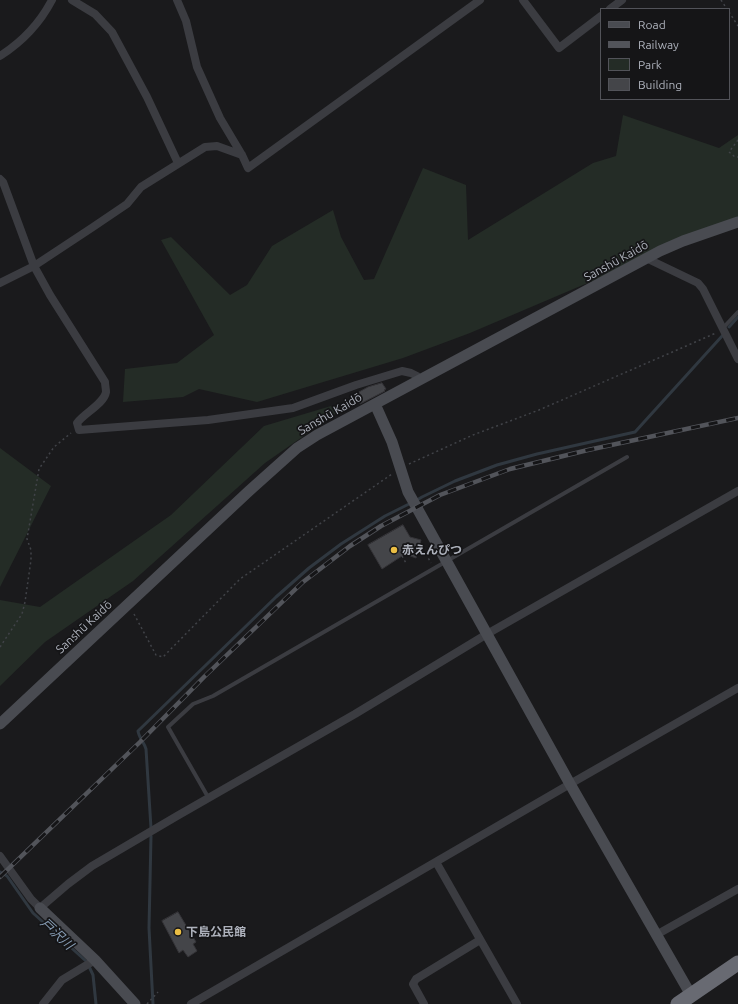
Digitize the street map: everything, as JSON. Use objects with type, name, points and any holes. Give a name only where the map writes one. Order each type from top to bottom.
[{"type":"highway","points":[[678,1004],[738,963]]},
{"type":"main road","name":"Sanshū Kaidō","points":[[0,724],[297,448],[317,435],[420,379],[648,258],[683,241],[738,222]]},
{"type":"main road","points":[[375,404],[392,442],[408,492],[570,784],[691,995]]},
{"type":"main road","points":[[40,908],[90,963],[135,1004]]},
{"type":"street","points":[[0,56],[13,47],[31,30],[46,11],[52,0]]},
{"type":"street","points":[[72,0],[95,14],[112,32],[147,97],[178,163]]},
{"type":"street","points":[[177,0],[186,21],[197,67],[220,118],[248,168],[480,0]]},
{"type":"street","points":[[523,0],[559,48],[600,17]]},
{"type":"street","points":[[611,8],[622,0]]},
{"type":"street","points":[[0,283],[34,266],[127,204],[141,187],[205,147],[217,146],[242,155]]},
{"type":"street","points":[[0,179],[3,182],[34,266],[50,295],[105,382],[106,393],[99,403],[81,417],[77,423],[80,430],[208,420],[293,408],[356,385],[402,371],[411,373],[420,379]]},
{"type":"street","points":[[648,258],[698,283],[738,359]]},
{"type":"street","points":[[0,856],[31,899],[40,908],[92,866],[208,797],[355,714],[487,634],[738,491]]},
{"type":"street","points":[[191,1004],[738,688]]},
{"type":"street","points":[[436,862],[517,1004]]},
{"type":"street","points":[[656,935],[738,889]]},
{"type":"street","points":[[424,1004],[413,984],[416,979],[480,940]]},
{"type":"street","points":[[43,1004],[62,980],[90,963]]},
{"type":"lane","points":[[723,328],[738,312]]},
{"type":"lane","points":[[208,797],[168,726],[193,704],[213,696],[627,457]]},
{"type":"path","points":[[730,14],[738,26]]},
{"type":"path","points":[[738,140],[729,152],[735,157],[738,157]]},
{"type":"path","points":[[0,647],[22,614],[25,602],[31,560],[31,550],[27,539],[39,469],[54,447],[78,426]]},
{"type":"path","points":[[426,554],[434,568]]},
{"type":"path","points":[[402,556],[406,563]]},
{"type":"path","points":[[147,1004],[158,992]]},
{"type":"green space","points":[[623,115],[719,148],[738,135],[738,219],[470,333],[403,358],[257,402],[199,389],[183,397],[123,402],[125,369],[177,363],[214,335],[161,240],[171,237],[230,295],[247,285],[272,246],[333,210],[341,237],[364,280],[374,279],[423,168],[466,185],[468,240],[593,163],[616,156]]},
{"type":"green space","points":[[331,406],[338,412],[265,463],[133,581],[45,642],[0,686],[0,600],[40,607],[171,515],[264,426]]},
{"type":"green space","points":[[0,448],[51,486],[0,587]]},
{"type":"building","points":[[382,383],[386,389],[384,390],[385,391],[360,404],[357,398],[361,396],[359,392],[368,387]]},
{"type":"building","name":"赤えんぴつ","points":[[403,525],[410,537],[421,540],[416,558],[405,554],[382,569],[368,545]]},
{"type":"building","name":"下島公民館","points":[[178,912],[196,942],[193,944],[197,951],[188,957],[183,950],[179,953],[162,921]]},
{"type":"waterway","points":[[729,327],[738,317]]},
{"type":"waterway","points":[[417,500],[455,481],[497,465],[537,454],[635,432],[723,335]]},
{"type":"waterway","points":[[151,828],[146,749],[138,731],[276,597],[309,568],[341,544],[385,516],[409,504]]},
{"type":"waterway","points":[[151,836],[149,928],[153,1004]]},
{"type":"waterway","name":"戸沢川","points":[[0,872],[7,876],[33,913],[87,962],[93,975],[96,1004]]},
{"type":"railway","points":[[0,877],[303,582],[350,546],[381,526],[440,495],[510,469],[588,450],[738,418]]},
{"type":"place","name":"赤えんぴつ","points":[[394,550]]},
{"type":"place","name":"下島公民館","points":[[178,932]]}]
